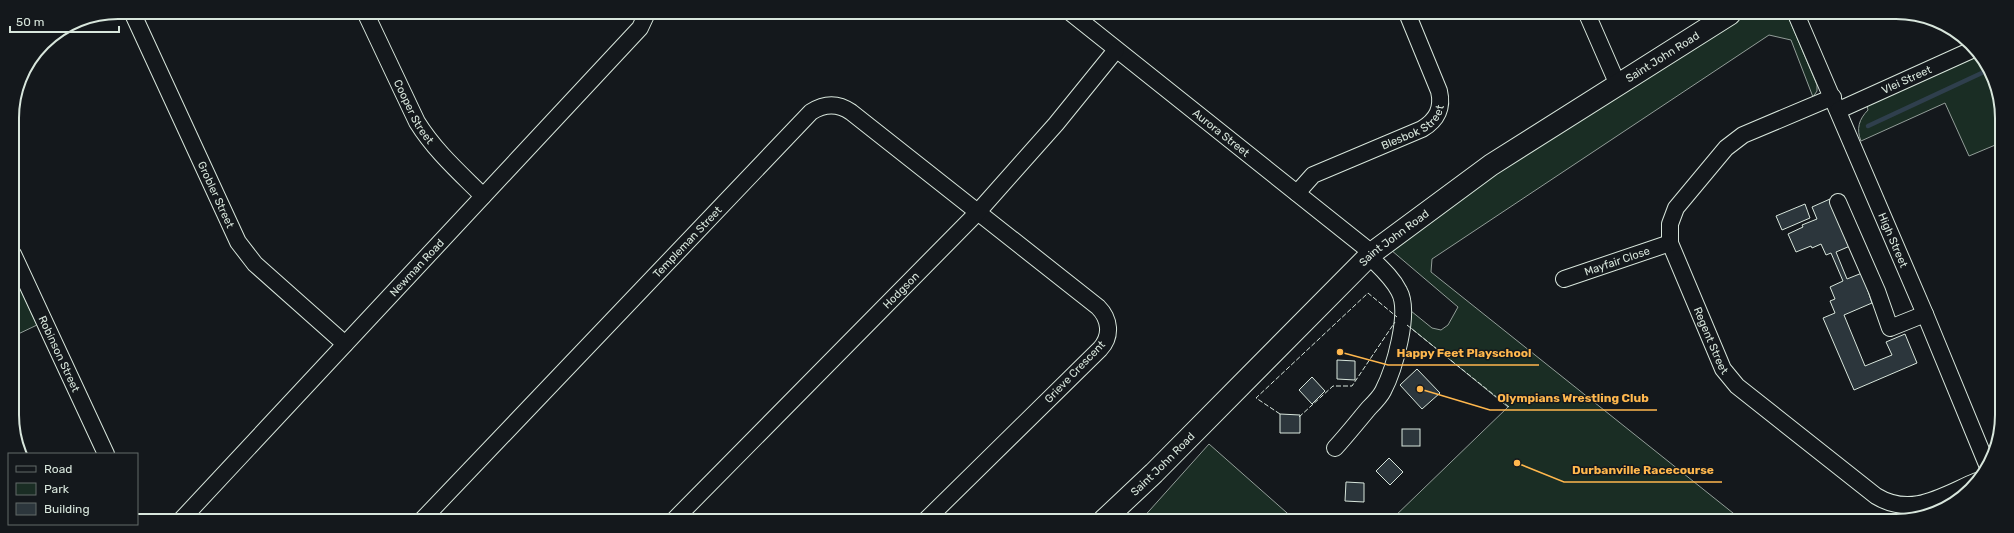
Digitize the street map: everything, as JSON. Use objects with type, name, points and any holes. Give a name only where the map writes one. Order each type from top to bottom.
[{"type":"main road","name":"Saint John Road","points":[[1110,514],[1154,473],[1370,254],[1491,165],[1722,19]]},
{"type":"street","name":"Grobler Street","points":[[135,19],[238,242],[255,264],[345,344]]},
{"type":"street","name":"Cooper Street","points":[[368,19],[417,122],[425,135],[448,162],[484,196]]},
{"type":"street","name":"Newman Road","points":[[187,514],[640,28],[644,19]]},
{"type":"street","name":"Aurora Street","points":[[1078,19],[1297,193],[1370,254],[1400,291],[1403,301],[1403,318],[1399,342],[1391,371],[1382,393],[1335,448]]},
{"type":"street","name":"Blesbok Street","points":[[1297,193],[1313,175],[1422,129],[1437,116],[1441,104],[1439,91],[1408,19]]},
{"type":"street","points":[[1589,19],[1618,85]]},
{"type":"street","name":"High Street","points":[[1798,19],[1836,104],[1985,459]]},
{"type":"street","name":"Hodgson","points":[[680,514],[977,213],[1056,124],[1116,50]]},
{"type":"street","name":"Vlei Street","points":[[1836,104],[1969,51]]},
{"type":"street","name":"Regent Street","points":[[1836,104],[1743,135],[1726,148],[1676,208],[1670,224],[1670,243],[1712,346],[1723,369],[1737,386],[1876,496],[1910,513]]},
{"type":"street","name":"Templeman Street","points":[[428,514],[816,109],[834,105],[846,109],[977,213]]},
{"type":"street","points":[[1838,202],[1877,291],[1890,328],[1925,314]]},
{"type":"street","name":"Grieve Crescent","points":[[932,514],[1100,349],[1104,344],[1108,333],[1107,319],[1098,307],[977,213]]},
{"type":"street","name":"Mayfair Close","points":[[1564,279],[1670,243]]},
{"type":"street","name":"Robinson Street","points":[[19,267],[106,453]]},
{"type":"street","name":"Regent Street","points":[[1910,513],[1926,503],[1964,487]]},
{"type":"green space","points":[[1739,19],[1789,19],[1817,85],[1817,91],[1813,97],[1791,40],[1769,35],[1432,259],[1431,272],[1734,514],[1397,514],[1508,407],[1406,324],[1407,316],[1411,311],[1432,328],[1441,330],[1448,325],[1458,307],[1391,250],[1500,170]]},
{"type":"green space","points":[[1975,58],[1982,68],[1990,86],[1995,112],[1995,145],[1969,156],[1945,103],[1861,141],[1859,137],[1859,124],[1862,117],[1868,110],[1867,106]]},
{"type":"green space","points":[[19,286],[37,325],[19,334]]},
{"type":"green space","points":[[1209,444],[1288,514],[1146,514]]},
{"type":"building","points":[[1830,199],[1844,236],[1846,235],[1850,246],[1836,252],[1847,279],[1862,273],[1872,303],[1844,315],[1865,366],[1892,355],[1886,342],[1905,334],[1917,363],[1854,390],[1823,318],[1835,313],[1830,301],[1835,299],[1830,287],[1843,281],[1831,253],[1826,255],[1821,244],[1796,252],[1788,234],[1803,227],[1802,225],[1817,219],[1812,207]]},
{"type":"building","points":[[1805,204],[1810,218],[1782,230],[1776,216]]},
{"type":"building","points":[[1337,360],[1355,361],[1355,380],[1337,379]]},
{"type":"building","points":[[1417,369],[1440,393],[1422,409],[1400,385]]},
{"type":"building","points":[[1312,377],[1325,391],[1312,404],[1299,390]]},
{"type":"building","points":[[1280,414],[1300,415],[1300,433],[1280,433]]},
{"type":"building","points":[[1402,429],[1420,429],[1420,446],[1402,446]]},
{"type":"building","points":[[1389,458],[1403,472],[1390,485],[1376,471]]},
{"type":"building","points":[[1346,482],[1364,483],[1364,502],[1345,501]]},
{"type":"waterway","points":[[1868,126],[1984,72]]},
{"type":"fence","points":[[1280,414],[1256,398],[1368,293],[1397,317]]},
{"type":"fence","points":[[1299,417],[1333,386],[1352,386],[1395,322]]},
{"type":"fence","points":[[1407,325],[1509,407]]},
{"type":"place","name":"Happy Feet Playschool","points":[[1340,352]]},
{"type":"place","name":"Olympians Wrestling Club","points":[[1420,389]]},
{"type":"place","name":"Durbanville Racecourse","points":[[1517,463]]}]
